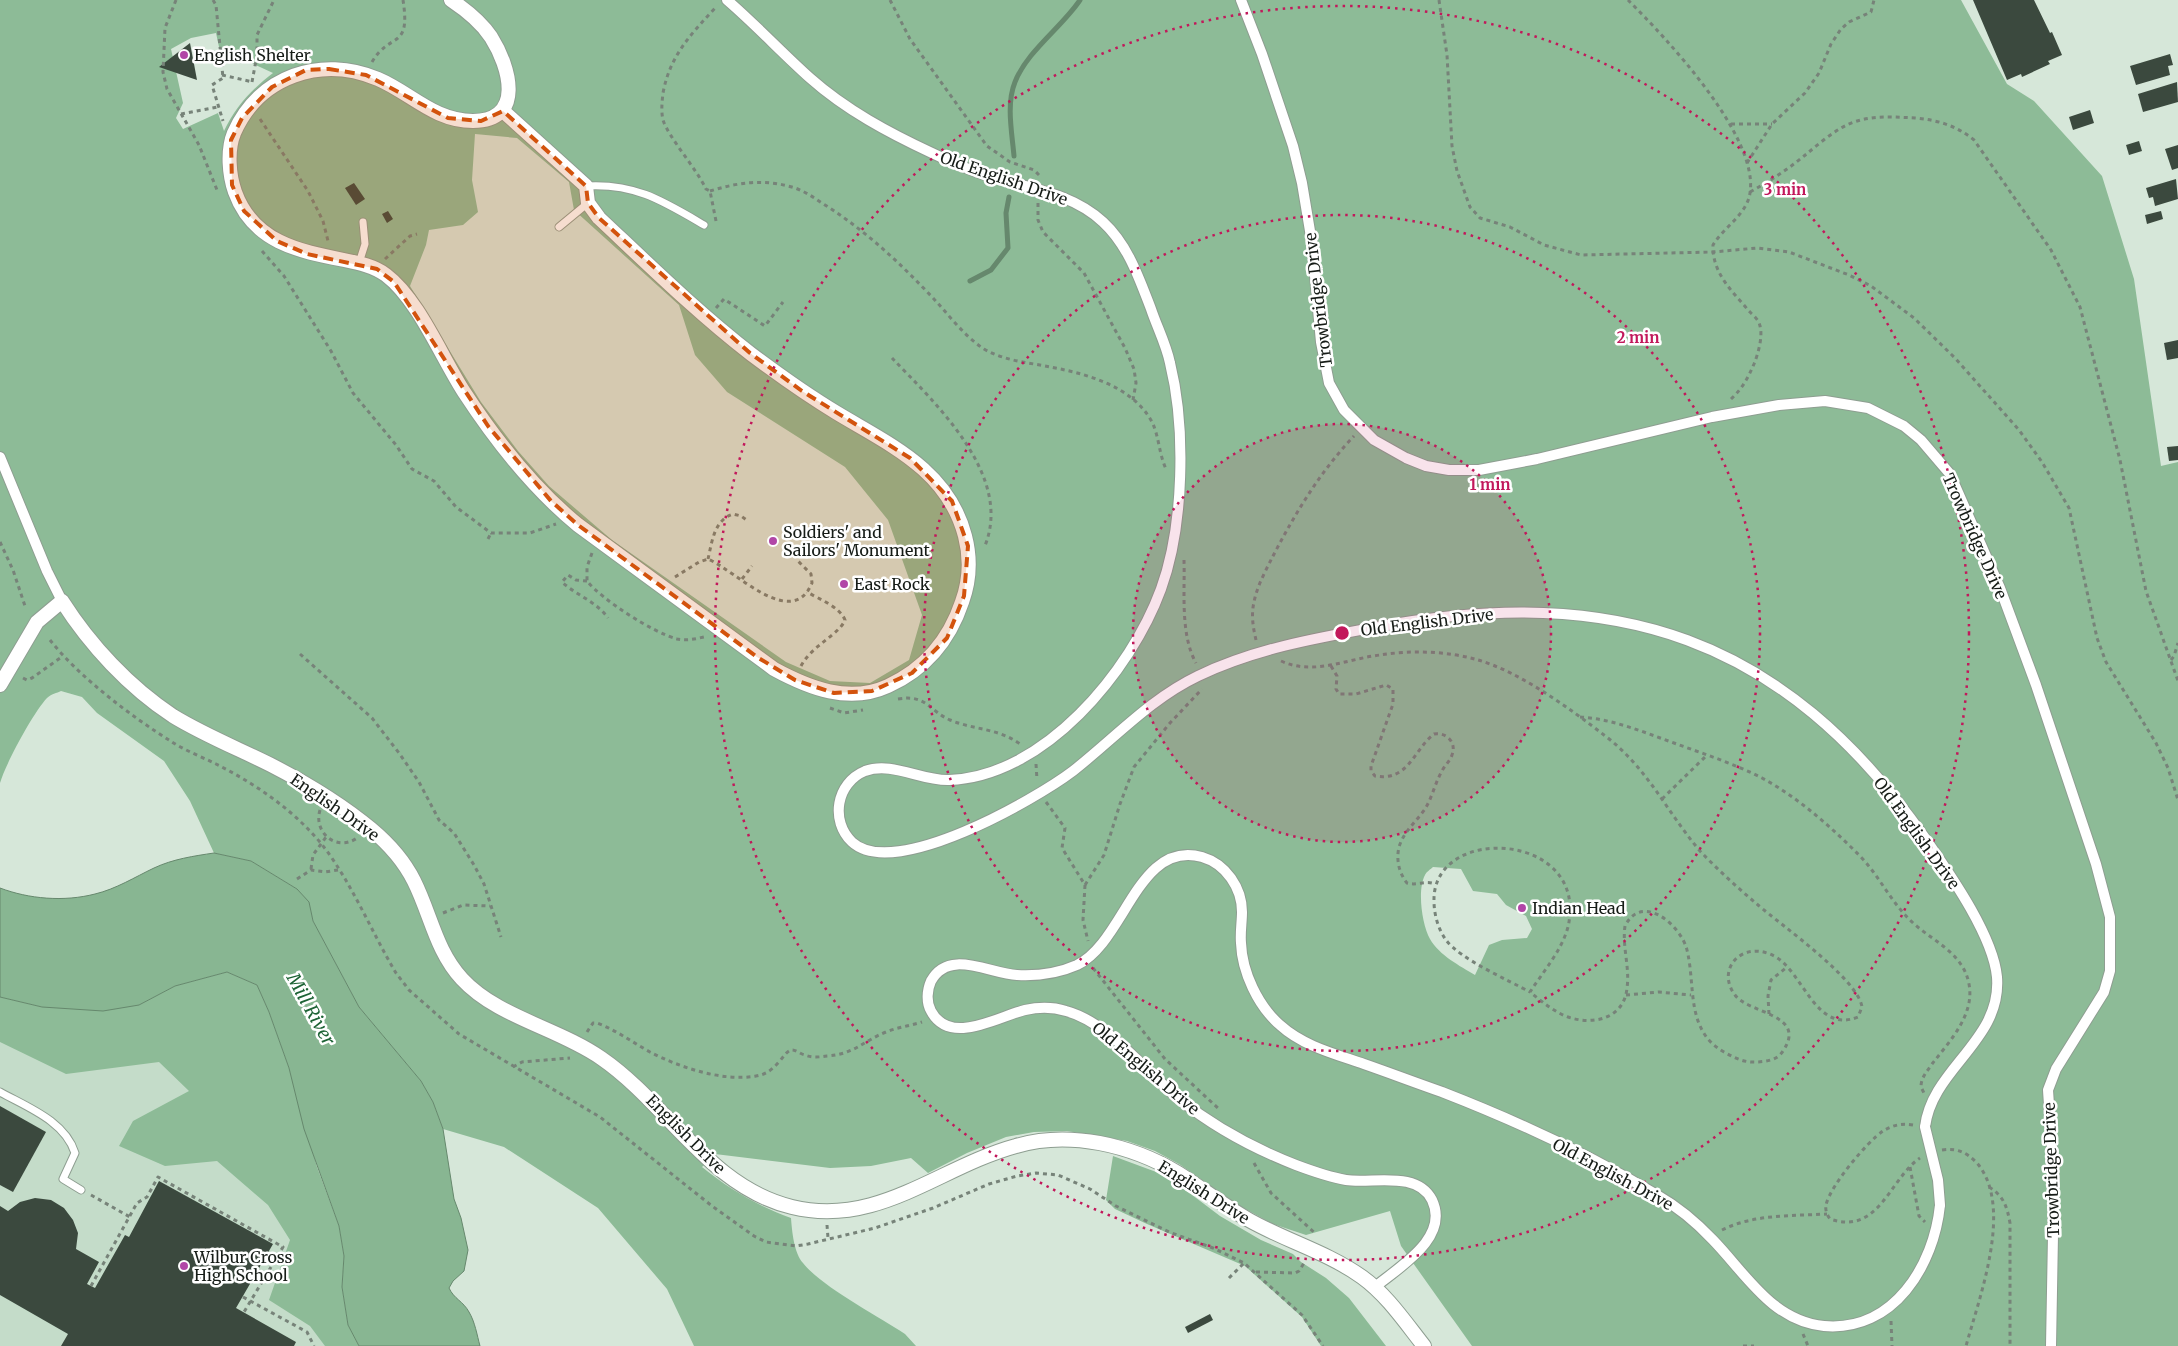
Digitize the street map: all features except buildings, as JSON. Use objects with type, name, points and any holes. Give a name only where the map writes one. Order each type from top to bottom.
[{"type":"street","points":[[451,0],[480,24],[497,49],[507,76],[509,90],[508,102],[503,111],[481,121],[448,118],[434,113],[385,82],[366,75],[318,68],[290,76],[272,87],[251,107],[231,140],[230,169],[232,185],[240,204],[252,221],[277,241],[307,254],[360,263],[377,269],[402,291],[464,391],[499,441],[532,481],[566,516],[774,669],[822,691],[860,693],[879,690],[898,682],[926,662],[938,649],[954,624],[960,610],[969,576],[970,560],[963,527],[952,500],[930,474],[887,442],[802,391],[750,353],[599,218],[588,202],[586,186],[503,111]]},
{"type":"street","name":"Old English Drive","points":[[727,0],[813,81],[872,122],[934,154],[976,172],[1040,189],[1073,202],[1107,225],[1124,247],[1140,278],[1170,363],[1179,442],[1180,489],[1176,534],[1161,590],[1134,646],[1098,696],[1078,716],[1029,753],[988,772],[948,780],[931,779],[885,768],[870,769],[855,776],[846,785],[840,797],[838,810],[841,825],[853,844],[864,850],[876,852],[909,850],[956,835],[1000,815],[1056,782],[1090,756],[1138,714],[1168,693],[1201,674],[1260,652],[1375,627],[1466,614],[1574,616],[1628,622],[1670,633],[1710,648],[1747,666],[1779,686],[1811,711],[1875,773],[1900,804],[1948,872],[1993,957],[1997,987],[1989,1020],[1970,1051],[1946,1076],[1932,1098],[1925,1127],[1938,1180],[1940,1205],[1938,1224],[1924,1266],[1910,1288],[1887,1309],[1854,1324],[1839,1326],[1820,1326],[1801,1321],[1764,1298],[1710,1237],[1688,1216],[1662,1198],[1547,1138],[1457,1098],[1326,1051],[1290,1034],[1264,1008],[1250,980],[1240,946],[1241,898],[1236,886],[1228,875],[1210,860],[1199,856],[1186,855],[1165,861],[1155,868],[1144,880],[1120,920],[1087,959],[1075,966],[1058,972],[1026,975],[1000,973],[969,964],[949,966],[934,976],[930,983],[928,1002],[934,1016],[952,1027],[978,1026],[1022,1010],[1040,1008],[1057,1008],[1080,1014],[1095,1022],[1160,1083],[1196,1112],[1248,1143],[1296,1165],[1324,1175],[1349,1181],[1405,1182],[1417,1185],[1427,1192],[1433,1203],[1435,1213],[1433,1231],[1418,1251],[1375,1287]]},
{"type":"street","name":"Trowbridge Drive","points":[[1241,0],[1265,62],[1300,173],[1312,244],[1321,342],[1329,383],[1336,400],[1361,429],[1389,450],[1426,466],[1449,470],[1479,470],[1528,461],[1712,417],[1779,405],[1825,401],[1868,408],[1904,426],[1927,445],[1950,474],[1974,526],[2021,643],[2096,864],[2106,899],[2112,931],[2110,971],[2104,992],[2056,1069],[2048,1090],[2054,1180],[2050,1346]]},
{"type":"street","points":[[0,457],[47,571],[62,601],[37,622],[0,685]]},
{"type":"street","name":"English Drive","points":[[62,601],[88,638],[155,703],[176,717],[276,768],[327,798],[367,826],[402,861],[414,881],[439,947],[449,963],[472,989],[498,1007],[572,1040],[632,1080],[719,1169],[738,1183],[774,1202],[807,1210],[826,1212],[872,1206],[911,1192],[990,1154],[1015,1146],[1051,1140],[1088,1142],[1114,1146],[1160,1163],[1247,1220],[1334,1260],[1375,1287],[1424,1346]]},
{"type":"lane","points":[[586,186],[616,185],[628,188],[667,204],[704,225]]},
{"type":"lane","points":[[558,227],[588,202]]},
{"type":"lane","points":[[360,263],[364,244],[363,222]]},
{"type":"lane","points":[[0,1092],[41,1114],[61,1129],[72,1141],[75,1153],[63,1179],[81,1190]]},
{"type":"path","points":[[176,0],[165,28],[163,72],[168,88],[199,145],[220,196]]},
{"type":"path","points":[[213,0],[216,5],[223,78],[212,85],[214,97]]},
{"type":"path","points":[[252,82],[257,55],[257,34],[274,0]]},
{"type":"path","points":[[366,75],[375,57],[397,40],[405,28],[403,0]]},
{"type":"path","points":[[717,226],[710,191],[706,189],[663,121],[662,105],[665,83],[682,44],[722,0]]},
{"type":"path","points":[[890,0],[910,39],[988,146],[1010,162],[1040,174],[1038,220],[1043,232],[1084,273],[1125,348],[1134,369],[1136,383],[1133,400]]},
{"type":"path","points":[[1439,0],[1446,54],[1452,146],[1457,171],[1466,199],[1474,214],[1486,220],[1510,227],[1544,245],[1581,255],[1713,252],[1757,248],[1789,252],[1849,275],[1871,286],[1894,301],[1934,337],[2018,430],[2046,469],[2069,508],[2085,594],[2097,638],[2106,662],[2156,743],[2168,768],[2178,800]]},
{"type":"path","points":[[1628,0],[1660,34],[1709,93],[1731,124],[1747,162],[1750,192],[1748,201],[1740,213],[1718,237],[1713,245],[1713,252],[1718,272],[1728,288],[1756,318],[1760,326],[1756,358],[1749,376],[1732,399],[1712,408],[1712,417]]},
{"type":"path","points":[[1747,162],[1772,124],[1805,93],[1819,73],[1841,29],[1849,22],[1871,12],[1874,0]]},
{"type":"path","points":[[222,75],[272,87]]},
{"type":"path","points":[[181,114],[218,107]]},
{"type":"path","points":[[251,107],[284,154],[323,220],[327,234],[329,257]]},
{"type":"path","points":[[1750,192],[1769,182],[1822,142],[1853,122],[1870,118],[1926,119],[1961,129],[1974,140],[2051,250],[2080,307],[2120,460],[2146,591],[2178,681]]},
{"type":"path","points":[[1731,124],[1772,124]]},
{"type":"path","points":[[710,191],[746,182],[776,183],[797,188],[840,214],[886,249],[984,348],[1012,361],[1088,376],[1124,393],[1142,407],[1152,424],[1160,455],[1166,469],[1180,489]]},
{"type":"path","points":[[377,269],[389,254],[417,234]]},
{"type":"path","points":[[256,245],[284,276],[331,350],[353,393],[396,445],[407,464],[434,480],[456,508],[496,535],[530,533],[555,525],[566,516]]},
{"type":"path","points":[[716,308],[724,299],[766,326],[783,302]]},
{"type":"path","points":[[892,358],[959,434],[969,448],[988,488],[990,515],[988,539],[979,554],[970,560]]},
{"type":"path","points":[[1260,652],[1252,616],[1254,600],[1263,576],[1310,490],[1361,429]]},
{"type":"path","points":[[708,559],[713,537],[723,519],[733,514],[741,516],[748,521]]},
{"type":"path","points":[[488,539],[491,533]]},
{"type":"path","points":[[1088,941],[1083,920],[1085,885],[1104,855],[1134,767],[1170,722],[1201,692],[1204,682],[1189,646],[1183,550],[1176,534]]},
{"type":"path","points":[[587,581],[588,561],[599,539]]},
{"type":"path","points":[[0,542],[13,570],[25,606]]},
{"type":"path","points":[[708,559],[779,602],[795,600],[807,592],[812,579],[811,574],[798,561]]},
{"type":"path","points":[[665,589],[680,573],[708,559]]},
{"type":"path","points":[[742,579],[752,566]]},
{"type":"path","points":[[608,618],[598,607],[583,599],[562,582],[568,575],[576,580],[587,581],[602,596],[650,628],[687,640],[706,636]]},
{"type":"path","points":[[807,592],[836,609],[843,615],[845,620],[835,632],[812,650]]},
{"type":"path","points":[[50,640],[63,656],[108,696],[161,735],[256,787],[300,821],[321,843],[396,973],[409,990],[459,1034],[600,1117],[712,1206],[754,1236],[766,1242],[796,1246],[808,1244],[875,1228],[933,1208],[998,1181],[1017,1176],[1049,1173],[1090,1189],[1135,1216],[1244,1263],[1302,1315],[1323,1346]]},
{"type":"path","points":[[2171,660],[2178,644]]},
{"type":"path","points":[[1271,649],[1276,659],[1285,663],[1317,668],[1362,658],[1398,653],[1464,656],[1508,672],[1579,717],[1631,758],[1649,778],[1700,850],[1728,878],[1849,983],[1859,995],[1862,1011],[1858,1017],[1846,1022],[1833,1018],[1811,1000],[1787,967],[1769,954],[1751,950],[1735,959],[1731,968],[1729,981],[1734,994],[1742,1002],[1784,1022],[1788,1037],[1784,1051],[1770,1060],[1749,1062],[1736,1058],[1721,1050],[1710,1040],[1695,1014],[1691,995],[1689,957],[1681,933],[1674,924],[1659,914],[1641,912],[1628,919],[1625,926],[1626,995],[1618,1011],[1607,1018],[1593,1022],[1566,1016],[1550,1008],[1530,992],[1455,949],[1446,940],[1440,930],[1434,907],[1435,884],[1441,872],[1462,855],[1497,848],[1531,854],[1546,861],[1556,870],[1568,896],[1570,914],[1568,928],[1563,941],[1530,992]]},
{"type":"path","points":[[300,654],[372,718],[399,753],[419,782],[439,820],[454,833],[474,865],[484,884],[501,937]]},
{"type":"path","points":[[23,678],[27,680],[32,678],[63,656]]},
{"type":"path","points":[[1331,666],[1337,676],[1336,688],[1339,694],[1356,694],[1390,685],[1393,688],[1393,704],[1375,752],[1371,766],[1372,774],[1380,777],[1391,775],[1407,767],[1428,738],[1434,734],[1440,733],[1447,736],[1452,743],[1452,755],[1439,776],[1425,809],[1405,833],[1399,849],[1399,868],[1407,883],[1430,882],[1435,884]]},
{"type":"path","points":[[892,700],[916,699],[931,705],[949,720],[1002,733],[1021,745]]},
{"type":"path","points":[[1579,717],[1620,723],[1762,778],[1791,796],[1830,827],[1872,870],[1911,921],[1961,963],[1967,973],[1970,986],[1969,999],[1961,1025],[1921,1082],[1922,1091],[1932,1098]]},
{"type":"path","points":[[1662,798],[1706,756]]},
{"type":"path","points":[[1035,760],[1038,784]]},
{"type":"path","points":[[327,798],[320,810],[318,821],[326,837],[334,842],[347,843],[358,837],[367,826]]},
{"type":"path","points":[[1045,800],[1065,828],[1062,848],[1085,885]]},
{"type":"path","points":[[311,870],[313,855],[326,837]]},
{"type":"path","points":[[297,879],[311,870],[325,872],[338,870]]},
{"type":"path","points":[[429,921],[463,905],[490,906]]},
{"type":"path","points":[[1087,959],[1165,1058],[1223,1112]]},
{"type":"path","points":[[1769,1014],[1767,1003],[1771,980],[1787,967]]},
{"type":"path","points":[[1626,995],[1659,992],[1691,995]]},
{"type":"path","points":[[586,1035],[593,1023],[597,1022],[620,1033],[650,1052],[688,1068],[746,1077],[770,1071],[777,1067],[789,1051],[793,1050],[814,1057],[843,1054],[857,1049],[884,1032],[934,1016]]},
{"type":"path","points":[[513,1067],[522,1062],[559,1060],[573,1057]]},
{"type":"path","points":[[1710,1237],[1733,1225],[1755,1220],[1827,1214],[1826,1204],[1834,1188],[1862,1152],[1882,1132],[1903,1124],[1925,1127]]},
{"type":"path","points":[[1252,1160],[1263,1174],[1271,1193],[1312,1229],[1317,1238]]},
{"type":"path","points":[[1910,1167],[1919,1216],[1926,1222],[1938,1224]]},
{"type":"path","points":[[91,1286],[137,1203],[147,1197],[158,1177],[283,1246],[244,1312]]},
{"type":"path","points":[[1989,1187],[2001,1197],[2007,1206],[2010,1223],[2010,1346]]},
{"type":"path","points":[[81,1190],[130,1217]]},
{"type":"path","points":[[1255,1272],[1295,1273],[1299,1272],[1305,1261]]},
{"type":"path","points":[[1229,1278],[1244,1263]]},
{"type":"path","points":[[258,1270],[266,1274]]},
{"type":"path","points":[[243,1297],[307,1332],[314,1346]]},
{"type":"path","points":[[1887,1309],[1890,1318],[1892,1346]]},
{"type":"path","points":[[1743,1346],[1754,1346]]},
{"type":"highlighted area","points":[[329,69],[366,75],[448,118],[481,121],[503,111],[586,186],[588,203],[599,218],[750,353],[802,391],[910,458],[952,501],[968,546],[964,596],[947,638],[912,673],[872,691],[834,693],[795,680],[757,657],[578,525],[551,501],[488,426],[394,282],[377,269],[307,254],[277,241],[244,211],[232,185],[231,140],[242,118],[272,87],[306,70]]},
{"type":"shaded area","points":[[0,0],[1961,0],[2007,84],[2034,101],[2102,176],[2134,279],[2161,466],[2178,462],[2178,1346],[1472,1346],[1401,1246],[1390,1211],[1306,1235],[1273,1224],[1240,1206],[1179,1164],[1155,1151],[1127,1141],[1067,1131],[1034,1132],[1006,1137],[967,1153],[928,1173],[911,1158],[871,1166],[830,1168],[715,1154],[702,1167],[744,1196],[791,1218],[797,1254],[803,1263],[823,1282],[905,1334],[916,1346],[694,1346],[667,1289],[598,1208],[504,1147],[443,1129],[433,1102],[421,1081],[359,1007],[313,921],[308,902],[297,889],[251,861],[214,853],[190,801],[164,761],[97,713],[82,697],[61,691],[47,698],[41,705],[14,751],[0,783]],"holes":[[[216,33],[221,56],[232,54],[273,73],[245,99],[224,131],[218,113],[183,129],[176,118],[183,103],[171,49],[191,38]],[[475,134],[517,138],[569,182],[574,210],[679,305],[695,355],[727,392],[845,467],[888,520],[922,615],[909,660],[870,683],[830,681],[786,662],[612,540],[549,486],[518,451],[481,402],[410,286],[426,245],[429,230],[463,225],[478,212],[472,180]],[[1433,867],[1461,869],[1473,891],[1497,894],[1506,905],[1526,916],[1532,929],[1527,938],[1502,940],[1489,945],[1475,975],[1450,960],[1434,945],[1427,933],[1421,907],[1421,889],[1426,874]]]},
{"type":"shaded area","name":"Wilbur Cross High School","points":[[172,942],[349,1346],[0,1346],[0,995]]},
{"type":"shaded area","points":[[227,972],[257,985],[289,1068],[317,1167],[339,1226],[344,1256],[342,1287],[348,1325],[359,1346],[325,1346],[310,1326],[269,1300],[290,1240],[268,1205],[217,1161],[165,1166],[119,1146],[133,1121],[189,1091],[159,1062],[66,1074],[0,1042],[0,997],[42,1007],[139,1005],[175,986]]},
{"type":"shaded area","points":[[1113,1156],[1167,1176],[1220,1216],[1261,1240],[1293,1254],[1301,1262],[1326,1278],[1349,1298],[1386,1346],[1321,1346],[1302,1317],[1245,1266],[1115,1209],[1106,1200]]},
{"type":"water","name":"Mill River","points":[[214,853],[251,861],[297,889],[309,902],[313,921],[359,1007],[421,1081],[433,1102],[443,1129],[454,1199],[461,1218],[468,1250],[464,1271],[453,1281],[449,1288],[469,1312],[480,1346],[359,1346],[348,1325],[342,1287],[344,1256],[339,1226],[304,1129],[289,1068],[257,985],[227,972],[175,986],[139,1005],[103,1011],[42,1007],[0,997],[0,888],[35,897],[71,898],[110,889],[169,862]]},
{"type":"waterway","points":[[1014,156],[1010,109],[1015,82],[1028,60],[1080,0]]},
{"type":"waterway","points":[[970,281],[991,270],[1008,248],[1006,213],[1009,197]]},
{"type":"place","name":"English Shelter","points":[[184,55]]},
{"type":"place","name":"Soldiers' and Sailors' Monument","points":[[773,541]]},
{"type":"place","name":"East Rock","points":[[844,584]]},
{"type":"place","name":"Indian Head","points":[[1522,908]]},
{"type":"place","name":"Wilbur Cross High School","points":[[184,1266]]}]
